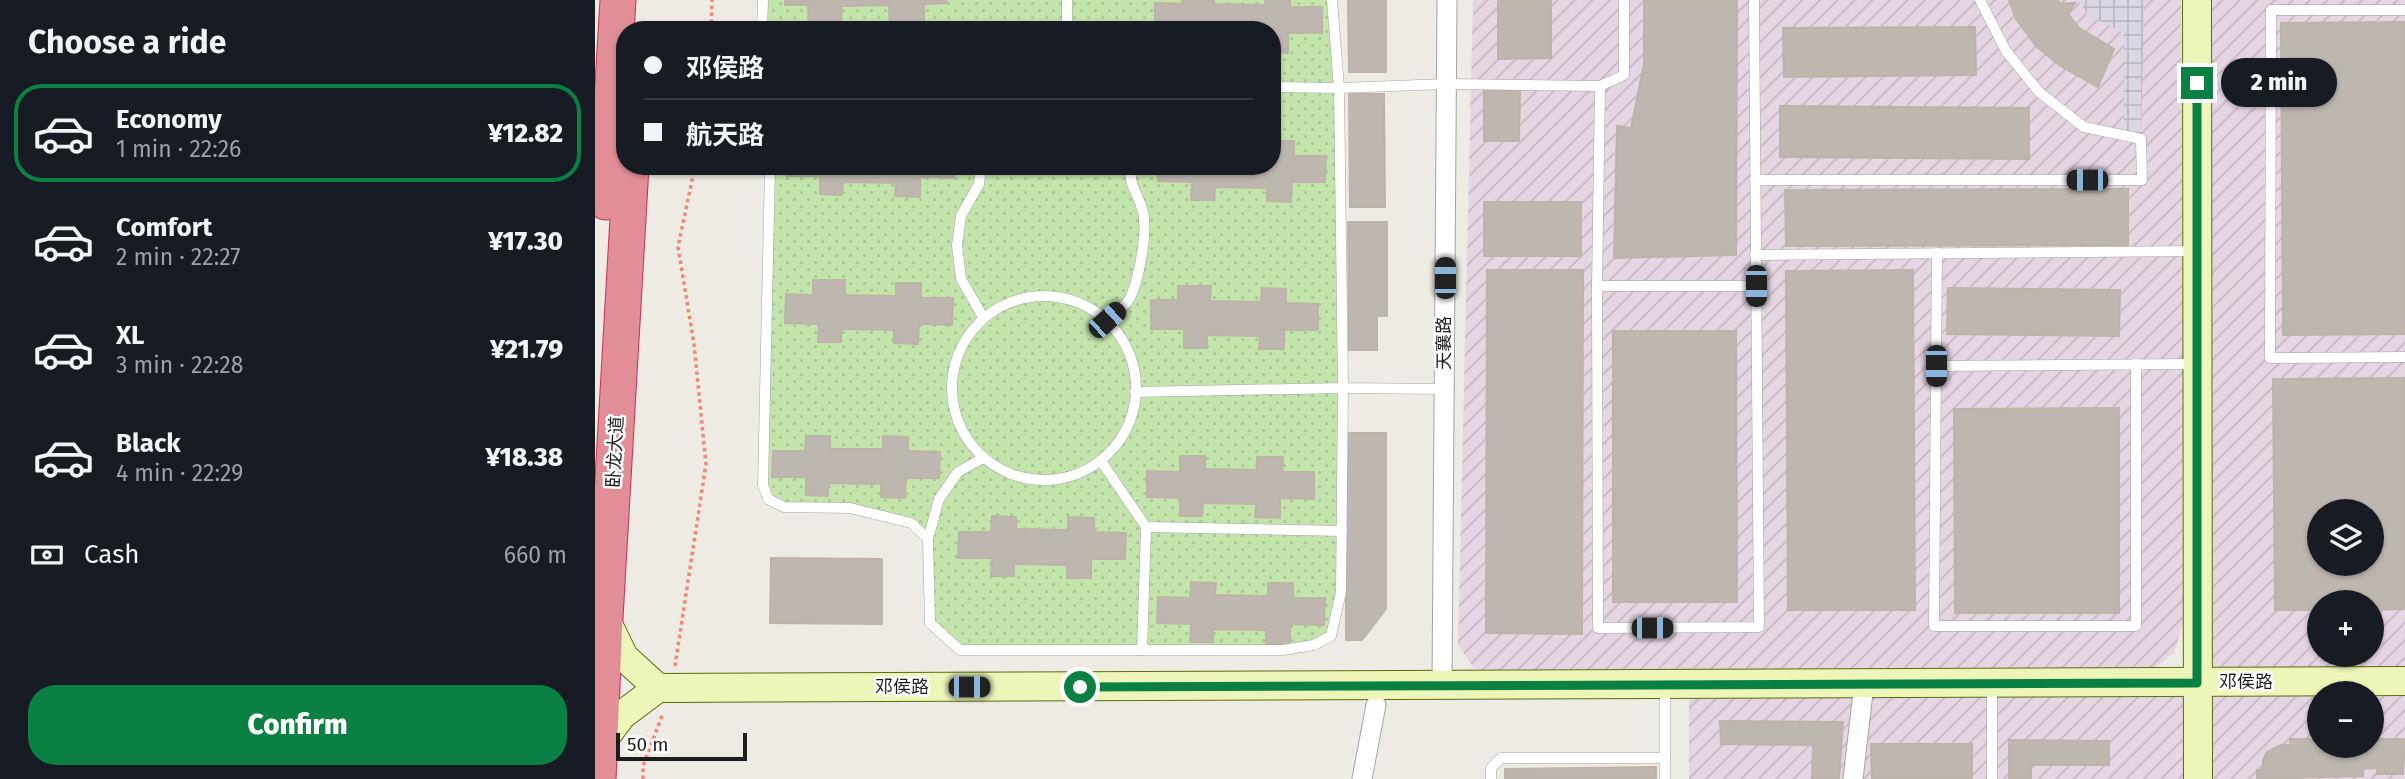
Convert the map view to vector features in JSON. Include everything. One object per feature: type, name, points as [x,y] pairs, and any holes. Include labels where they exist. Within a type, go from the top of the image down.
[{"type":"highway","points":[[617,21],[618,0]]},
{"type":"highway","points":[[638,21],[639,0]]},
{"type":"highway","points":[[595,398],[616,35]]},
{"type":"highway","name":"卧龙大道","points":[[599,779],[605,618],[630,175]]},
{"type":"street","name":"天襄路","points":[[1442,686],[1447,0]]},
{"type":"street","points":[[2197,0],[2198,779]]},
{"type":"street","points":[[600,744],[622,715],[665,688],[624,657],[605,618]]},
{"type":"street","name":"邓侯路","points":[[665,688],[2405,681]]},
{"type":"street","points":[[1853,779],[1864,684]]},
{"type":"street","points":[[1362,779],[1376,705]]},
{"type":"lane","points":[[762,21],[763,0]]},
{"type":"lane","points":[[1067,0],[1067,21]]},
{"type":"lane","points":[[983,458],[958,472],[939,499],[928,539],[930,623],[960,650],[1283,650],[1314,645],[1331,636],[1341,592],[1343,388],[1339,88],[1335,10],[1332,0]]},
{"type":"lane","points":[[1281,87],[1446,84],[1599,86],[1624,75],[1624,0]]},
{"type":"lane","points":[[1599,86],[1598,628],[1759,627],[1754,0]]},
{"type":"lane","points":[[1755,180],[2142,180],[2141,139],[2084,127],[2039,92],[2006,51],[1980,0]]},
{"type":"lane","points":[[2405,10],[2271,5],[2270,358],[2405,357]]},
{"type":"lane","points":[[770,175],[763,485],[768,499],[784,507],[850,508],[911,523],[928,539]]},
{"type":"lane","points":[[980,175],[979,184],[961,216],[957,245],[961,279],[983,317]]},
{"type":"lane","points":[[1107,320],[1129,299],[1143,240],[1143,213],[1130,183],[1130,175]]},
{"type":"lane","points":[[1755,255],[2197,251]]},
{"type":"lane","points":[[1937,253],[1934,626],[2136,626],[2136,364]]},
{"type":"lane","points":[[1597,286],[1756,286]]},
{"type":"lane","points":[[1032,296],[1059,297],[1084,305],[1107,320],[1126,345],[1136,376],[1135,407],[1123,437],[1101,461],[1073,475],[1041,480],[1010,474],[983,458],[963,433],[952,404],[952,372],[963,342],[983,317],[1006,303],[1032,296]]},
{"type":"lane","points":[[1936,366],[2197,364]]},
{"type":"lane","points":[[1135,391],[1444,389]]},
{"type":"lane","points":[[1101,461],[1146,527],[1142,650]]},
{"type":"lane","points":[[1146,527],[1342,531]]},
{"type":"lane","points":[[1992,684],[1992,779]]},
{"type":"lane","points":[[1665,685],[1665,779]]},
{"type":"lane","points":[[1491,779],[1491,768],[1501,758],[1665,758]]},
{"type":"path","points":[[711,21],[712,0]]},
{"type":"path","points":[[643,779],[643,766],[665,688],[706,464],[694,344],[678,247],[693,175]]},
{"type":"shaded area","points":[[1473,0],[2181,0],[2185,617],[2174,653],[2148,673],[1486,672],[1474,668],[1458,645]]},
{"type":"shaded area","points":[[2078,0],[2144,0],[2141,139],[2124,136],[2124,33],[2089,16]]},
{"type":"shaded area","points":[[2197,0],[2405,0],[2405,779],[1689,779],[1689,685],[2197,683]]},
{"type":"green space","points":[[763,0],[1332,0],[1335,10],[1341,592],[1331,636],[1314,645],[960,650],[930,623],[928,539],[911,523],[850,508],[784,507],[768,499],[770,175],[1281,175],[1281,21],[762,21]]},
{"type":"building","points":[[785,0],[946,0],[947,3],[924,4],[924,21],[890,21],[889,5],[841,6],[842,21],[809,21],[808,5],[785,5]]},
{"type":"building","points":[[1182,0],[1214,0],[1214,4],[1265,5],[1265,0],[1290,0],[1290,7],[1322,7],[1322,33],[1288,33],[1288,53],[1281,53],[1281,21],[1155,21],[1155,3],[1182,4]]},
{"type":"building","points":[[1348,0],[1386,0],[1386,72],[1349,72]]},
{"type":"building","points":[[1498,0],[1551,0],[1551,58],[1498,59]]},
{"type":"building","points":[[1644,0],[1737,0],[1736,255],[1614,258],[1617,126],[1631,128],[1644,64]]},
{"type":"building","points":[[2009,0],[2058,0],[2060,4],[2075,3],[2068,14],[2079,28],[2114,49],[2098,87],[2059,65],[2036,46],[2016,19]]},
{"type":"building","points":[[2405,22],[2405,334],[2283,335],[2281,23]]},
{"type":"building","points":[[1975,27],[1976,75],[1784,77],[1783,28]]},
{"type":"building","points":[[1484,90],[1520,90],[1519,141],[1484,141]]},
{"type":"building","points":[[1349,94],[1384,94],[1385,207],[1350,207]]},
{"type":"building","points":[[1780,106],[2029,108],[2029,159],[1780,157]]},
{"type":"building","points":[[1281,141],[1294,141],[1294,156],[1326,156],[1325,182],[1292,182],[1291,202],[1267,201],[1267,188],[1215,187],[1214,200],[1191,200],[1192,182],[1158,181],[1158,175],[1281,175]]},
{"type":"building","points":[[954,175],[954,178],[920,177],[920,197],[895,196],[896,183],[843,182],[842,195],[820,194],[820,176],[787,176]]},
{"type":"building","points":[[2128,189],[2128,245],[1786,246],[1785,190]]},
{"type":"building","points":[[1484,202],[1581,202],[1581,256],[1484,256]]},
{"type":"building","points":[[1348,222],[1387,222],[1387,316],[1377,316],[1377,350],[1349,350]]},
{"type":"building","points":[[1487,270],[1583,270],[1582,634],[1486,633]]},
{"type":"building","points":[[1913,270],[1915,610],[1788,610],[1786,271]]},
{"type":"building","points":[[813,280],[845,280],[845,295],[896,296],[896,283],[921,283],[921,298],[953,298],[952,325],[919,324],[918,344],[894,343],[894,330],[841,329],[841,342],[818,342],[819,324],[785,323],[786,294],[813,295]]},
{"type":"building","points":[[1178,286],[1211,286],[1210,301],[1261,302],[1262,288],[1286,289],[1286,303],[1318,304],[1318,330],[1284,330],[1284,349],[1259,349],[1260,336],[1207,335],[1207,348],[1184,348],[1184,329],[1151,329],[1151,300],[1178,300]]},
{"type":"building","points":[[1948,288],[2120,290],[2119,336],[1947,334]]},
{"type":"building","points":[[1613,331],[1736,331],[1737,602],[1613,602]]},
{"type":"building","points":[[2405,378],[2405,609],[2384,610],[2384,590],[2307,590],[2307,610],[2275,610],[2273,379]]},
{"type":"building","points":[[2119,408],[2119,613],[1955,613],[1954,409]]},
{"type":"building","points":[[1346,433],[1386,433],[1386,609],[1362,640],[1346,640]]},
{"type":"building","points":[[806,436],[830,436],[830,449],[883,449],[883,436],[908,437],[908,451],[940,452],[939,478],[906,478],[905,498],[881,497],[881,484],[828,483],[828,496],[806,495],[806,477],[772,477],[773,451],[805,451]]},
{"type":"building","points":[[1180,456],[1205,456],[1205,469],[1257,470],[1257,457],[1283,457],[1282,472],[1314,472],[1314,499],[1280,498],[1280,518],[1255,517],[1256,504],[1203,503],[1202,516],[1180,516],[1180,498],[1147,497],[1147,471],[1180,472]]},
{"type":"building","points":[[992,516],[1016,517],[1016,529],[1068,530],[1068,517],[1094,518],[1094,532],[1126,533],[1125,559],[1091,559],[1091,578],[1067,578],[1067,565],[1014,564],[1014,576],[991,576],[992,558],[958,558],[959,532],[991,532]]},
{"type":"building","points":[[771,558],[882,559],[882,624],[770,623]]},
{"type":"building","points":[[1191,582],[1216,583],[1215,595],[1268,596],[1268,583],[1293,583],[1293,598],[1325,598],[1324,625],[1290,624],[1290,644],[1266,644],[1266,630],[1213,629],[1213,642],[1190,642],[1191,624],[1157,623],[1158,597],[1190,598]]},
{"type":"building","points":[[1720,721],[1843,722],[1839,779],[1812,779],[1813,745],[1721,744]]},
{"type":"building","points":[[2290,739],[2307,739],[2307,758],[2384,758],[2384,739],[2405,739],[2403,774],[2377,774],[2377,768],[2363,769],[2363,776],[2257,779],[2257,770],[2263,769],[2267,752],[2281,745],[2290,745]]},
{"type":"building","points":[[2009,740],[2109,741],[2109,765],[2031,765],[2031,779],[2009,779]]},
{"type":"building","points":[[1871,744],[1972,744],[1972,779],[1872,779]]},
{"type":"building","points":[[1656,767],[1656,779],[1505,779],[1505,769]]},
{"type":"route","points":[[1080,687],[2197,683],[2197,83]]}]
